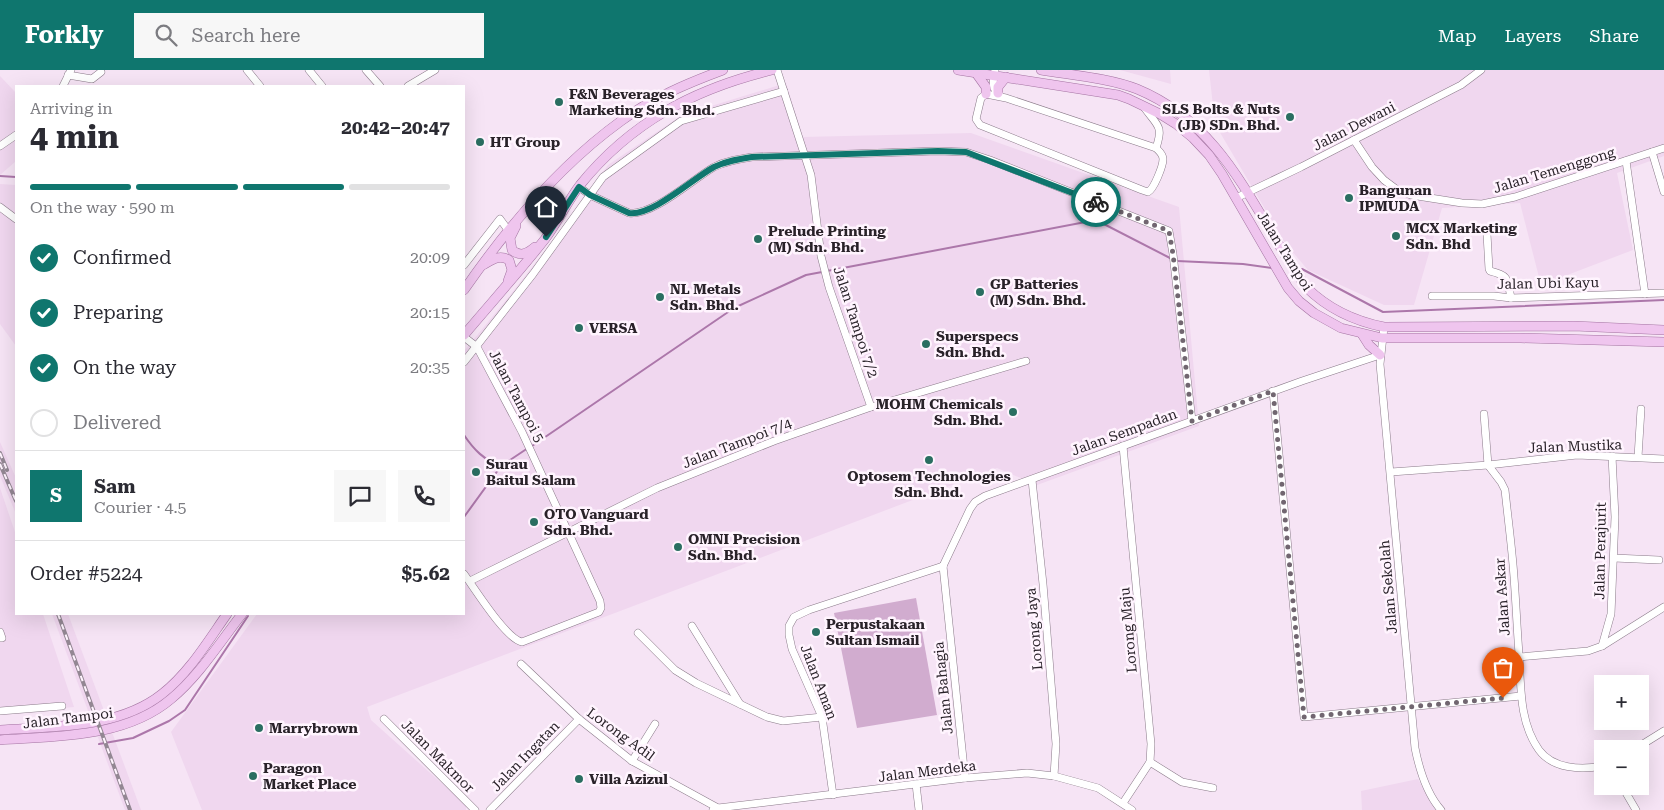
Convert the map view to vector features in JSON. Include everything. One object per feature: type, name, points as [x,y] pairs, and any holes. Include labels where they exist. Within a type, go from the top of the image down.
[{"type":"main road","points":[[465,289],[508,230],[590,145],[622,120],[685,84],[723,70]]},
{"type":"main road","points":[[465,335],[546,237],[579,187],[605,157],[630,135],[651,120],[691,97],[735,80],[772,70]]},
{"type":"main road","name":"Jalan Tampoi","points":[[958,70],[976,73],[995,73],[1006,77],[1118,96],[1142,105],[1176,124],[1209,155],[1222,174],[1288,288],[1306,307],[1341,328],[1382,338],[1521,338],[1664,342]]},
{"type":"main road","name":"Jalan Tampoi","points":[[1041,70],[1120,84],[1137,89],[1182,114],[1200,129],[1231,167],[1306,287],[1319,300],[1336,311],[1361,321],[1384,327],[1574,326],[1664,330]]},
{"type":"main road","points":[[976,73],[986,87],[986,94]]},
{"type":"main road","points":[[1002,95],[998,87],[1006,77]]},
{"type":"main road","points":[[522,214],[510,238],[512,250],[519,254],[529,252],[546,237]]},
{"type":"main road","points":[[479,268],[497,257],[509,260],[512,270],[505,287]]},
{"type":"main road","points":[[1362,334],[1369,346],[1380,355]]},
{"type":"main road","name":"Jalan Tampoi","points":[[0,730],[88,723],[118,716],[150,703],[163,694],[179,677],[204,647],[226,615]]},
{"type":"main road","name":"Jalan Tampoi","points":[[0,740],[89,732],[122,725],[142,718],[173,697],[200,669],[241,615]]},
{"type":"street","points":[[248,70],[259,85]]},
{"type":"street","points":[[309,70],[321,85]]},
{"type":"street","points":[[366,70],[379,85]]},
{"type":"street","name":"Jalan Tampoi 7/2","points":[[777,70],[811,176],[821,256],[829,287],[871,407]]},
{"type":"street","name":"Jalan Dewani","points":[[1236,198],[1302,167],[1461,85],[1481,70]]},
{"type":"street","points":[[409,85],[430,71]]},
{"type":"street","points":[[63,85],[69,73],[92,79],[101,72]]},
{"type":"street","points":[[995,73],[993,87],[1002,95]]},
{"type":"street","points":[[465,361],[515,298],[603,177],[681,121],[784,91]]},
{"type":"street","points":[[986,94],[1002,95],[1156,148],[1162,154],[1163,160],[1153,188],[1148,192],[980,125],[976,119],[981,98],[986,94]]},
{"type":"street","points":[[1142,105],[1160,129],[1161,135],[1156,148]]},
{"type":"street","points":[[0,146],[15,135]]},
{"type":"street","name":"Jalan Temenggong","points":[[1354,140],[1372,168],[1396,189],[1411,194],[1462,203],[1482,204],[1506,200],[1664,148]]},
{"type":"street","points":[[579,187],[590,195],[635,214],[649,210],[714,167],[732,160],[752,157],[805,155],[938,151],[966,152],[1169,231],[1192,421]]},
{"type":"street","points":[[1652,152],[1664,192]]},
{"type":"street","points":[[1626,161],[1645,294]]},
{"type":"street","points":[[0,207],[15,218]]},
{"type":"street","points":[[465,264],[500,219],[508,230]]},
{"type":"street","points":[[1487,234],[1489,269],[1505,277],[1511,298]]},
{"type":"street","points":[[465,251],[470,257]]},
{"type":"street","points":[[505,287],[515,298]]},
{"type":"street","name":"Jalan Ubi Kayu","points":[[1432,296],[1494,296],[1511,298],[1664,293]]},
{"type":"street","points":[[1380,355],[1384,327]]},
{"type":"street","name":"Jalan Tampoi 5","points":[[465,337],[477,347],[536,460],[602,608],[599,612],[522,642],[516,641],[510,636],[470,582]]},
{"type":"street","name":"Jalan Sempadan","points":[[943,566],[970,509],[975,502],[985,496],[1273,391],[1380,355]]},
{"type":"street","name":"Jalan Sekolah","points":[[1380,355],[1415,748],[1419,764],[1441,810]]},
{"type":"street","name":"Jalan Tampoi 7/4","points":[[470,582],[632,500],[774,441],[871,407],[1026,361]]},
{"type":"street","points":[[1273,391],[1304,717],[1521,696]]},
{"type":"street","points":[[1638,457],[1641,409]]},
{"type":"street","points":[[1391,472],[1488,465],[1484,414]]},
{"type":"street","name":"Lorong Maju","points":[[1123,446],[1151,744],[1150,762]]},
{"type":"street","name":"Jalan Mustika","points":[[1488,465],[1560,457],[1612,456],[1664,459]]},
{"type":"street","name":"Jalan Perajurit","points":[[1602,646],[1611,614],[1614,558],[1612,456]]},
{"type":"street","name":"Jalan Askar","points":[[1488,465],[1505,490],[1514,574],[1521,696],[1524,716],[1540,751],[1548,758],[1563,766],[1581,768],[1594,767]]},
{"type":"street","name":"Lorong Jaya","points":[[1032,480],[1043,584],[1056,744],[1054,776]]},
{"type":"street","points":[[1614,558],[1659,560]]},
{"type":"street","name":"Jalan Aman","points":[[834,794],[822,718],[792,649],[788,635],[789,626],[794,617],[809,610],[943,566]]},
{"type":"street","name":"Jalan Bahagia","points":[[943,566],[965,778]]},
{"type":"street","points":[[465,575],[470,582]]},
{"type":"street","points":[[1519,657],[1588,651],[1602,646],[1664,607]]},
{"type":"street","points":[[692,626],[740,704]]},
{"type":"street","points":[[638,633],[675,670],[767,717],[783,721],[822,718]]},
{"type":"street","name":"Lorong Adil","points":[[521,664],[579,719],[632,761],[716,809]]},
{"type":"street","points":[[0,711],[62,706]]},
{"type":"street","name":"Jalan Makmor","points":[[384,719],[476,810]]},
{"type":"street","name":"Jalan Ingatan","points":[[490,810],[579,719]]},
{"type":"street","points":[[632,761],[655,724]]},
{"type":"street","points":[[1649,740],[1664,731]]},
{"type":"street","points":[[1123,803],[1150,762],[1182,782],[1213,788]]},
{"type":"street","name":"Jalan Merdeka","points":[[716,809],[965,778],[1027,773],[1054,776],[1098,788],[1132,810]]},
{"type":"street","points":[[916,784],[919,810]]},
{"type":"street","points":[[1627,795],[1636,810]]},
{"type":"shaded area","points":[[1120,70],[1170,70],[1171,84]]},
{"type":"shaded area","points":[[1209,70],[1664,70],[1664,156],[1617,173],[1633,250],[1541,285],[1520,203],[1442,208],[1414,305],[1384,305],[1308,270],[1285,243],[1215,124]]},
{"type":"shaded area","points":[[0,76],[15,92],[15,162],[0,175]]},
{"type":"shaded area","points":[[786,83],[803,137],[971,133],[1179,207],[1199,426],[1037,485],[997,468],[367,707],[371,720],[466,805],[466,810],[202,810],[171,732],[256,615],[465,615],[465,350],[555,238],[608,165],[682,115]]},
{"type":"shaded area","points":[[0,184],[15,185],[15,345],[0,324]]},
{"type":"shaded area","points":[[0,442],[15,476],[15,512],[0,476]]},
{"type":"shaded area","points":[[0,488],[15,532],[15,615],[43,615],[74,707],[0,714]]},
{"type":"shaded area","points":[[916,598],[937,715],[857,728],[834,613]]},
{"type":"shaded area","points":[[52,615],[68,615],[141,810],[125,810]]},
{"type":"shaded area","points":[[1418,779],[1433,806],[1438,810],[1362,810],[1361,791]]},
{"type":"waterway","points":[[0,176],[15,177]]},
{"type":"waterway","points":[[827,271],[1096,220],[1170,258]]},
{"type":"waterway","points":[[1177,261],[1243,264],[1272,268]]},
{"type":"waterway","points":[[1299,269],[1383,312],[1664,300]]},
{"type":"waterway","points":[[532,446],[734,308],[806,275],[822,272]]},
{"type":"waterway","points":[[465,436],[480,454],[489,461],[501,466]]},
{"type":"waterway","points":[[465,516],[501,466],[528,448]]},
{"type":"waterway","points":[[99,744],[133,738],[169,721],[185,710],[248,616]]},
{"type":"railway","points":[[0,453],[7,470]]},
{"type":"railway","points":[[0,464],[15,499]]},
{"type":"railway","points":[[58,615],[130,810]]},
{"type":"way so far","points":[[1096,202],[1169,231],[1192,421],[1273,391],[1304,717],[1503,698]]},
{"type":"place","name":"F&N Beverages Marketing Sdn. Bhd.","points":[[559,102]]},
{"type":"place","name":"SLS Bolts & Nuts (JB) SDn. Bhd.","points":[[1290,117]]},
{"type":"place","name":"HT Group","points":[[480,142]]},
{"type":"place","name":"Bangunan IPMUDA","points":[[1349,198]]},
{"type":"place","name":"MCX Marketing Sdn. Bhd","points":[[1396,236]]},
{"type":"place","name":"Prelude Printing (M) Sdn. Bhd.","points":[[758,239]]},
{"type":"place","name":"GP Batteries (M) Sdn. Bhd.","points":[[980,292]]},
{"type":"place","name":"NL Metals Sdn. Bhd.","points":[[660,297]]},
{"type":"place","name":"VERSA","points":[[579,328]]},
{"type":"place","name":"Superspecs Sdn. Bhd.","points":[[926,344]]},
{"type":"place","name":"MOHM Chemicals Sdn. Bhd.","points":[[1013,412]]},
{"type":"place","name":"Optosem Technologies Sdn. Bhd.","points":[[929,460]]},
{"type":"place","name":"Surau Baitul Salam","points":[[476,472]]},
{"type":"place","name":"OTO Vanguard Sdn. Bhd.","points":[[534,522]]},
{"type":"place","name":"OMNI Precision Sdn. Bhd.","points":[[678,547]]},
{"type":"place","name":"Perpustakaan Sultan Ismail","points":[[816,632]]},
{"type":"place","name":"Marrybrown","points":[[259,728]]},
{"type":"place","name":"Paragon Market Place","points":[[253,776]]},
{"type":"place","name":"Villa Azizul","points":[[579,779]]},
{"type":"route","points":[[546,237],[579,187],[590,195],[635,214],[649,210],[714,167],[732,160],[752,157],[938,151],[966,152],[1096,202]]}]
